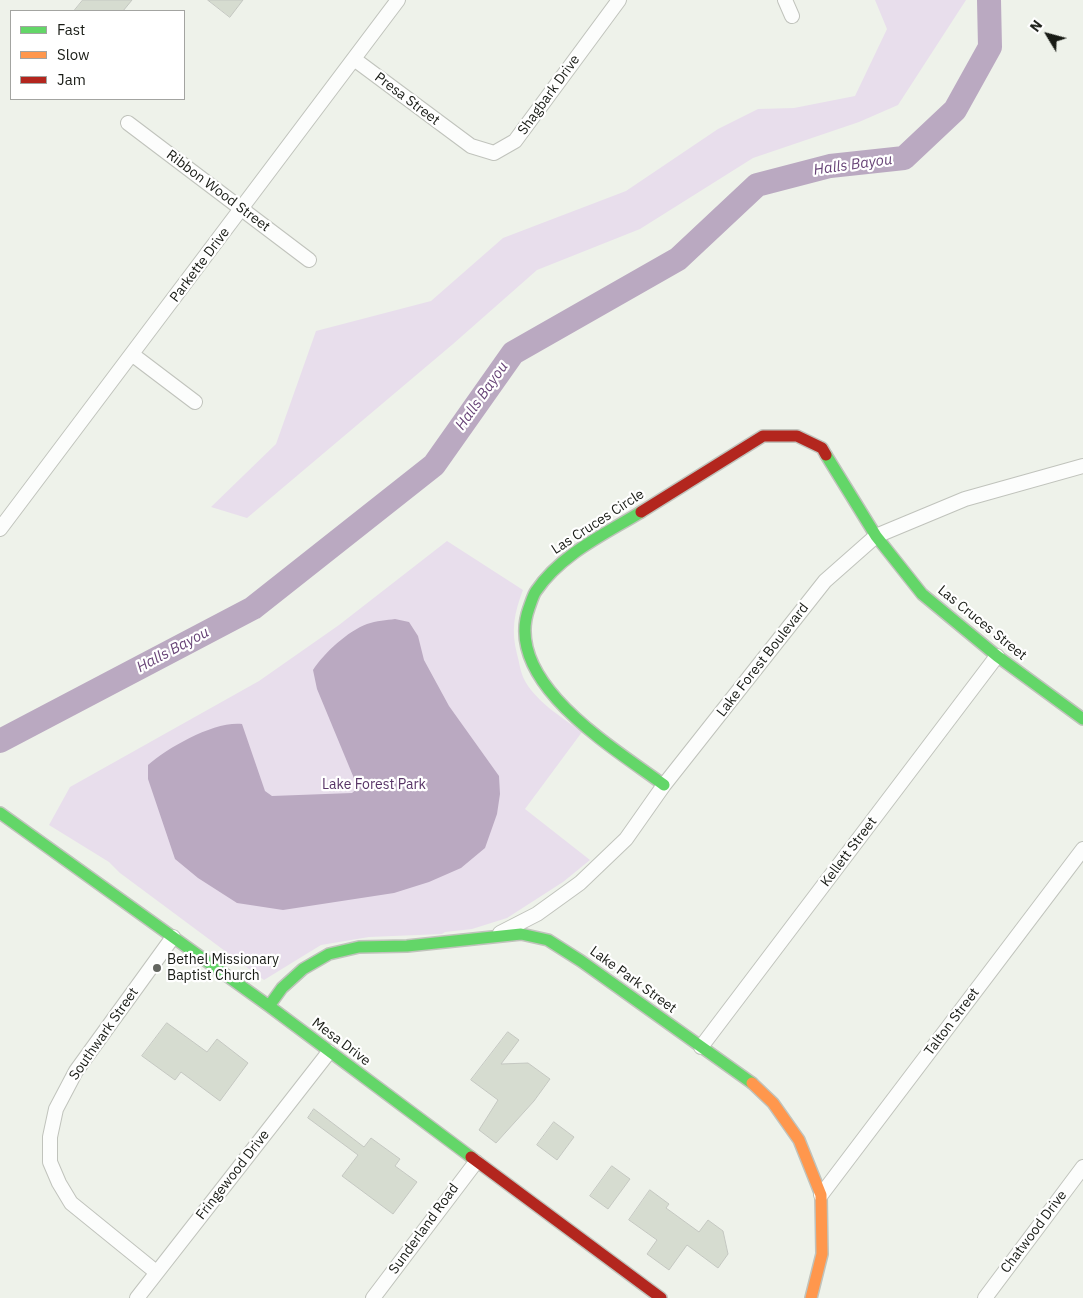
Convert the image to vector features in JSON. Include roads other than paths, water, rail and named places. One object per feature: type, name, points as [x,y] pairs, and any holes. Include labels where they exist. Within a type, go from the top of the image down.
[{"type":"street","name":"Parkette Drive","points":[[0,529],[398,0]]},
{"type":"street","name":"Shagbark Drive","points":[[461,139],[470,146],[494,153],[515,142],[619,0]]},
{"type":"street","points":[[785,0],[792,16]]},
{"type":"street","name":"Presa Street","points":[[354,60],[461,139]]},
{"type":"street","name":"Ribbon Wood Street","points":[[128,123],[309,260]]},
{"type":"street","points":[[132,355],[194,402]]},
{"type":"street","name":"Las Cruces Circle","points":[[664,785],[565,709],[538,678],[523,636],[528,602],[549,572],[568,557],[763,436],[797,436],[822,448],[876,536]]},
{"type":"street","name":"Lake Forest Boulevard","points":[[497,935],[537,914],[580,883],[626,839],[664,785],[825,581],[876,536],[965,500],[1083,466]]},
{"type":"street","name":"Las Cruces Street","points":[[876,536],[922,594],[997,656],[1083,718]]},
{"type":"street","name":"Kellett Street","points":[[701,1047],[997,656]]},
{"type":"street","name":"Mesa Drive","points":[[4,816],[269,1006],[661,1298]]},
{"type":"street","name":"Talton Street","points":[[821,1195],[1083,849]]},
{"type":"street","name":"Lake Park Street","points":[[269,1006],[282,988],[303,969],[329,954],[359,947],[407,946],[482,939],[497,935],[521,934],[548,940],[581,961],[747,1079],[773,1103],[799,1140],[821,1195],[822,1254],[811,1298]]},
{"type":"street","name":"Southwark Street","points":[[156,1272],[71,1203],[59,1183],[50,1162],[50,1137],[56,1109],[76,1071],[173,937]]},
{"type":"street","name":"Fringewood Drive","points":[[137,1298],[329,1052]]},
{"type":"street","name":"Sunderland Road","points":[[373,1298],[476,1162]]},
{"type":"street","name":"Chatwood Drive","points":[[985,1298],[1083,1167]]},
{"type":"waterway","name":"Halls Bayou","points":[[0,741],[253,608],[434,465],[513,353],[678,259],[757,185],[830,166],[904,158],[955,110],[990,47],[989,0]]},
{"type":"place","name":"Bethel Missionary Baptist Church","points":[[157,968]]},
{"type":"park label","name":"Lake Forest Park","points":[[374,785]]}]
